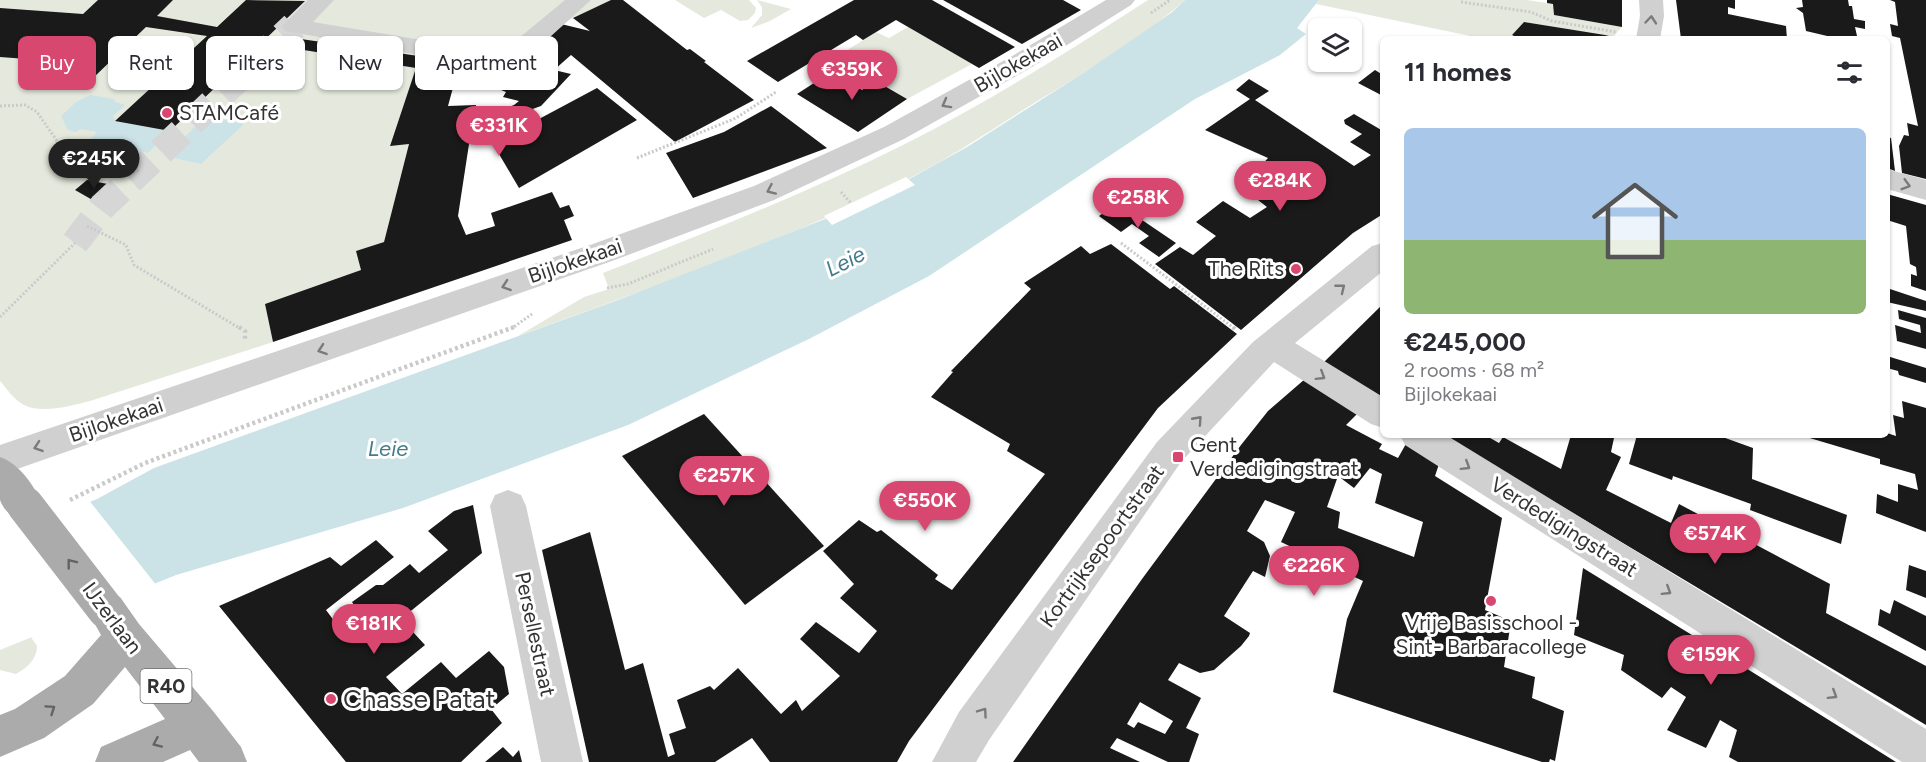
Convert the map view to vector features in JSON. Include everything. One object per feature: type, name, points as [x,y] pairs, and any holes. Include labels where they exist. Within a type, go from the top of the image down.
[{"type":"main road","name":"IJzerlaan","points":[[0,472],[116,624],[226,762]]},
{"type":"main road","points":[[0,736],[29,724],[79,690],[116,624]]},
{"type":"main road","points":[[116,762],[198,725]]},
{"type":"street","points":[[322,0],[294,26],[476,57],[521,50],[579,0]]},
{"type":"street","name":"Bijlokekaai","points":[[0,460],[601,253],[764,193],[894,133],[1023,61],[1123,0]]},
{"type":"street","points":[[1649,36],[1652,16],[1651,0]]},
{"type":"street","points":[[1890,180],[1926,190]]},
{"type":"street","name":"Kortrijksepoortstraat","points":[[953,762],[974,726],[1169,452],[1268,348],[1380,256]]},
{"type":"street","points":[[1268,348],[1380,412]]},
{"type":"street","name":"Verdedigingstraat","points":[[1422,438],[1926,753]]},
{"type":"street","name":"Persellestraat","points":[[508,506],[562,762]]},
{"type":"path","points":[[1461,2],[1531,12],[1552,21],[1591,28]]},
{"type":"path","points":[[637,158],[736,118],[776,92]]},
{"type":"path","points":[[0,106],[25,105],[37,112],[57,141],[86,158],[139,171]]},
{"type":"path","points":[[87,226],[126,245],[134,265],[244,331],[248,375]]},
{"type":"path","points":[[0,317],[75,243]]},
{"type":"path","points":[[1121,243],[1268,348]]},
{"type":"path","points":[[65,502],[87,494],[145,463],[513,328],[539,309]]},
{"type":"shaded area","points":[[0,0],[611,0],[561,24],[549,36],[415,36],[415,72],[390,145],[409,144],[384,242],[357,251],[361,270],[265,304],[273,342],[65,407],[31,408],[20,403],[0,381]]},
{"type":"shaded area","points":[[675,0],[749,0],[756,8],[755,13],[748,20],[740,21],[721,10],[704,18]]},
{"type":"shaded area","points":[[757,0],[791,9],[770,21],[751,28],[762,15],[762,7]]},
{"type":"shaded area","points":[[1148,0],[1185,0],[1151,28],[1114,53],[927,169],[815,223],[667,282],[518,336],[584,297],[609,289],[603,273],[793,196],[905,144],[1059,57]]},
{"type":"shaded area","points":[[1319,0],[1527,0],[1553,4],[1554,15],[1622,27],[1614,36],[1607,36],[1524,22],[1512,35],[1514,36],[1471,36],[1316,4]]},
{"type":"shaded area","points":[[908,27],[972,64],[907,99],[838,56],[876,32],[889,38]]},
{"type":"shaded area","points":[[0,592],[37,646],[31,663],[16,674],[0,670]]},
{"type":"water","name":"Leie","points":[[1185,0],[1319,0],[1297,28],[1306,34],[1280,55],[1195,99],[929,276],[809,339],[628,425],[403,508],[176,575],[0,647],[0,538],[97,499],[154,468],[618,300],[825,219],[911,178],[967,147],[1088,70],[1171,13]]},
{"type":"water","points":[[90,95],[114,99],[125,105],[113,116],[115,121],[170,131],[148,153],[91,139],[97,132],[81,129],[76,132],[68,130],[61,116],[76,102]]},
{"type":"water","points":[[206,116],[244,124],[201,164],[165,156]]},
{"type":"pier","points":[[906,177],[915,185],[832,225],[824,216]]},
{"type":"pier","points":[[88,499],[157,586],[0,650],[0,535]]},
{"type":"building","points":[[98,0],[173,0],[157,16],[217,27],[246,0],[305,1],[269,36],[207,36],[146,27],[137,36],[108,36],[108,64],[96,75],[96,36],[18,36],[18,58],[0,57],[0,8],[83,14]]},
{"type":"building","points":[[611,0],[623,0],[687,50],[690,49],[706,61],[704,62],[754,100],[675,142],[571,55],[558,66],[558,36],[549,36],[561,24],[590,31],[573,18]]},
{"type":"building","points":[[854,0],[932,0],[1015,47],[979,68],[896,20],[863,40],[856,35],[778,82],[747,61]]},
{"type":"building","points":[[943,0],[1063,0],[1081,10],[1022,44]]},
{"type":"building","points":[[1547,0],[1622,0],[1622,27],[1554,15],[1553,4],[1547,3]]},
{"type":"building","points":[[1676,0],[1735,0],[1735,9],[1728,7],[1728,14],[1786,26],[1787,36],[1681,36]]},
{"type":"building","points":[[1802,0],[1848,0],[1849,6],[1852,6],[1854,19],[1865,21],[1865,29],[1855,27],[1857,36],[1827,36],[1806,31],[1803,13],[1796,8],[1803,7]]},
{"type":"building","points":[[1890,0],[1926,0],[1926,179],[1902,173],[1899,146],[1904,135],[1909,136],[1907,123],[1918,126],[1900,38],[1892,36],[1890,24],[1898,26],[1895,2]]},
{"type":"building","points":[[1524,22],[1609,36],[1514,36],[1512,35]]},
{"type":"building","points":[[206,37],[206,90],[213,90],[170,131],[115,121],[149,90],[194,90],[194,48]]},
{"type":"building","points":[[305,40],[317,41],[317,52],[305,50]]},
{"type":"building","points":[[403,54],[415,55],[415,68],[403,66]]},
{"type":"building","points":[[1375,70],[1380,73],[1380,94],[1358,83]]},
{"type":"building","points":[[415,71],[415,90],[452,90],[448,106],[476,105],[473,120],[519,101],[503,97],[506,92],[501,90],[556,90],[541,106],[471,131],[458,216],[466,235],[495,226],[491,213],[552,192],[560,208],[569,205],[574,216],[564,220],[572,240],[273,342],[265,304],[361,270],[356,251],[384,242],[409,144],[390,146]]},
{"type":"building","points":[[558,71],[571,74],[558,88]]},
{"type":"building","points":[[831,72],[862,90],[876,81],[907,99],[858,132],[797,94]]},
{"type":"building","points":[[1249,79],[1269,91],[1255,100],[1354,166],[1371,155],[1350,142],[1362,134],[1345,124],[1344,120],[1354,114],[1380,129],[1380,216],[1353,233],[1241,330],[1155,264],[1180,247],[1193,255],[1216,236],[1196,222],[1223,201],[1250,218],[1267,207],[1249,193],[1261,185],[1250,178],[1268,158],[1205,130],[1250,99],[1236,90]]},
{"type":"building","points":[[597,88],[637,120],[519,188],[489,137],[539,119]]},
{"type":"building","points":[[771,106],[827,148],[693,198],[666,153],[724,132]]},
{"type":"building","points":[[1890,138],[1891,138],[1895,171],[1890,169]]},
{"type":"building","points":[[87,180],[113,185],[96,202],[75,190]]},
{"type":"building","points":[[1890,195],[1926,205],[1926,291],[1911,286],[1911,274],[1917,276],[1916,267],[1910,264],[1906,226],[1890,221]]},
{"type":"building","points":[[1117,203],[1176,243],[1159,257],[1139,243],[1149,236],[1132,224],[1121,232],[1099,216]]},
{"type":"building","points":[[1111,244],[1170,289],[1174,286],[1237,334],[1158,408],[909,741],[897,762],[770,762],[752,738],[715,762],[589,762],[542,550],[590,532],[625,670],[643,663],[668,757],[675,754],[669,734],[686,728],[677,700],[710,686],[714,690],[738,668],[781,714],[796,700],[802,711],[840,676],[800,639],[816,622],[859,653],[877,631],[840,598],[854,584],[823,551],[859,520],[877,532],[881,530],[938,575],[935,579],[952,590],[1045,474],[1007,451],[1010,444],[931,397],[953,372],[951,371],[1031,289],[1024,283],[1081,246],[1090,254]]},
{"type":"building","points":[[1890,289],[1926,301],[1926,311],[1890,303]]},
{"type":"building","points":[[1380,307],[1380,397],[1323,363]]},
{"type":"building","points":[[1898,310],[1926,318],[1926,349],[1897,341],[1895,325],[1921,333],[1920,325],[1899,319]]},
{"type":"building","points":[[1890,357],[1926,368],[1926,383],[1899,375],[1898,371],[1890,369]]},
{"type":"building","points":[[1305,379],[1359,412],[1346,425],[1382,444],[1379,449],[1398,458],[1407,442],[1440,461],[1435,476],[1502,518],[1485,610],[1511,621],[1504,667],[1535,677],[1532,698],[1564,711],[1555,761],[1550,759],[1549,762],[1542,762],[1333,692],[1347,619],[1363,581],[1281,542],[1295,512],[1265,500],[1247,531],[1264,542],[1270,556],[1265,577],[1253,571],[1224,616],[1250,633],[1249,636],[1214,670],[1200,673],[1179,663],[1168,680],[1201,698],[1186,728],[1199,734],[1189,762],[1168,762],[1117,738],[1110,748],[1140,762],[1013,762],[1142,579],[1268,411]],"holes":[[[1370,468],[1382,474],[1375,503],[1423,522],[1414,557],[1338,528],[1340,512],[1327,507],[1338,476],[1354,488]],[[1140,702],[1173,721],[1165,734],[1138,722],[1134,728],[1127,724]]]},
{"type":"building","points":[[1902,401],[1926,408],[1926,532],[1876,513],[1877,494],[1898,502],[1898,484],[1918,490],[1915,474],[1880,464],[1880,459],[1810,438],[1890,438],[1890,434],[1896,436],[1893,415],[1904,418]]},
{"type":"building","points":[[704,414],[824,546],[745,605],[622,456]]},
{"type":"building","points":[[1448,438],[1490,438],[1499,443],[1505,438],[1561,469],[1570,438],[1614,438],[1611,452],[1621,457],[1606,490],[1671,523],[1679,504],[1830,584],[1826,613],[1926,666],[1926,725]]},
{"type":"building","points":[[1636,438],[1725,438],[1753,448],[1752,479],[1847,515],[1841,544],[1750,510],[1751,504],[1673,476],[1672,480],[1629,464]]},
{"type":"building","points":[[473,505],[482,553],[401,619],[425,645],[386,677],[402,694],[441,662],[456,678],[489,651],[504,667],[509,694],[491,709],[502,723],[461,762],[346,762],[219,606],[330,557],[341,566],[376,540],[394,557],[326,610],[335,622],[354,605],[352,602],[376,585],[383,585],[410,564],[419,573],[448,550],[428,531],[454,511]]},
{"type":"building","points":[[1909,565],[1926,571],[1926,598],[1906,590]]},
{"type":"building","points":[[1583,568],[1896,762],[1738,762],[1729,757],[1737,730],[1720,720],[1706,748],[1667,730],[1686,697],[1671,687],[1662,698],[1621,670],[1624,655],[1574,635]]},
{"type":"building","points":[[1894,600],[1926,616],[1926,651],[1878,625],[1880,609],[1890,614]]},
{"type":"building","points":[[503,747],[513,757],[519,750],[522,762],[485,762]]},
{"type":"tunnel","points":[[75,243],[103,206],[294,26]]},
{"type":"place","name":"STAMCafé","points":[[167,113]]},
{"type":"place","name":"The Rits","points":[[1296,269]]},
{"type":"place","name":"Gent Verdedigingstraat","points":[[1178,457]]},
{"type":"place","name":"Vrije Basisschool - Sint- Barbaracollege","points":[[1491,601]]},
{"type":"place","name":"Chasse Patat","points":[[331,699]]}]
